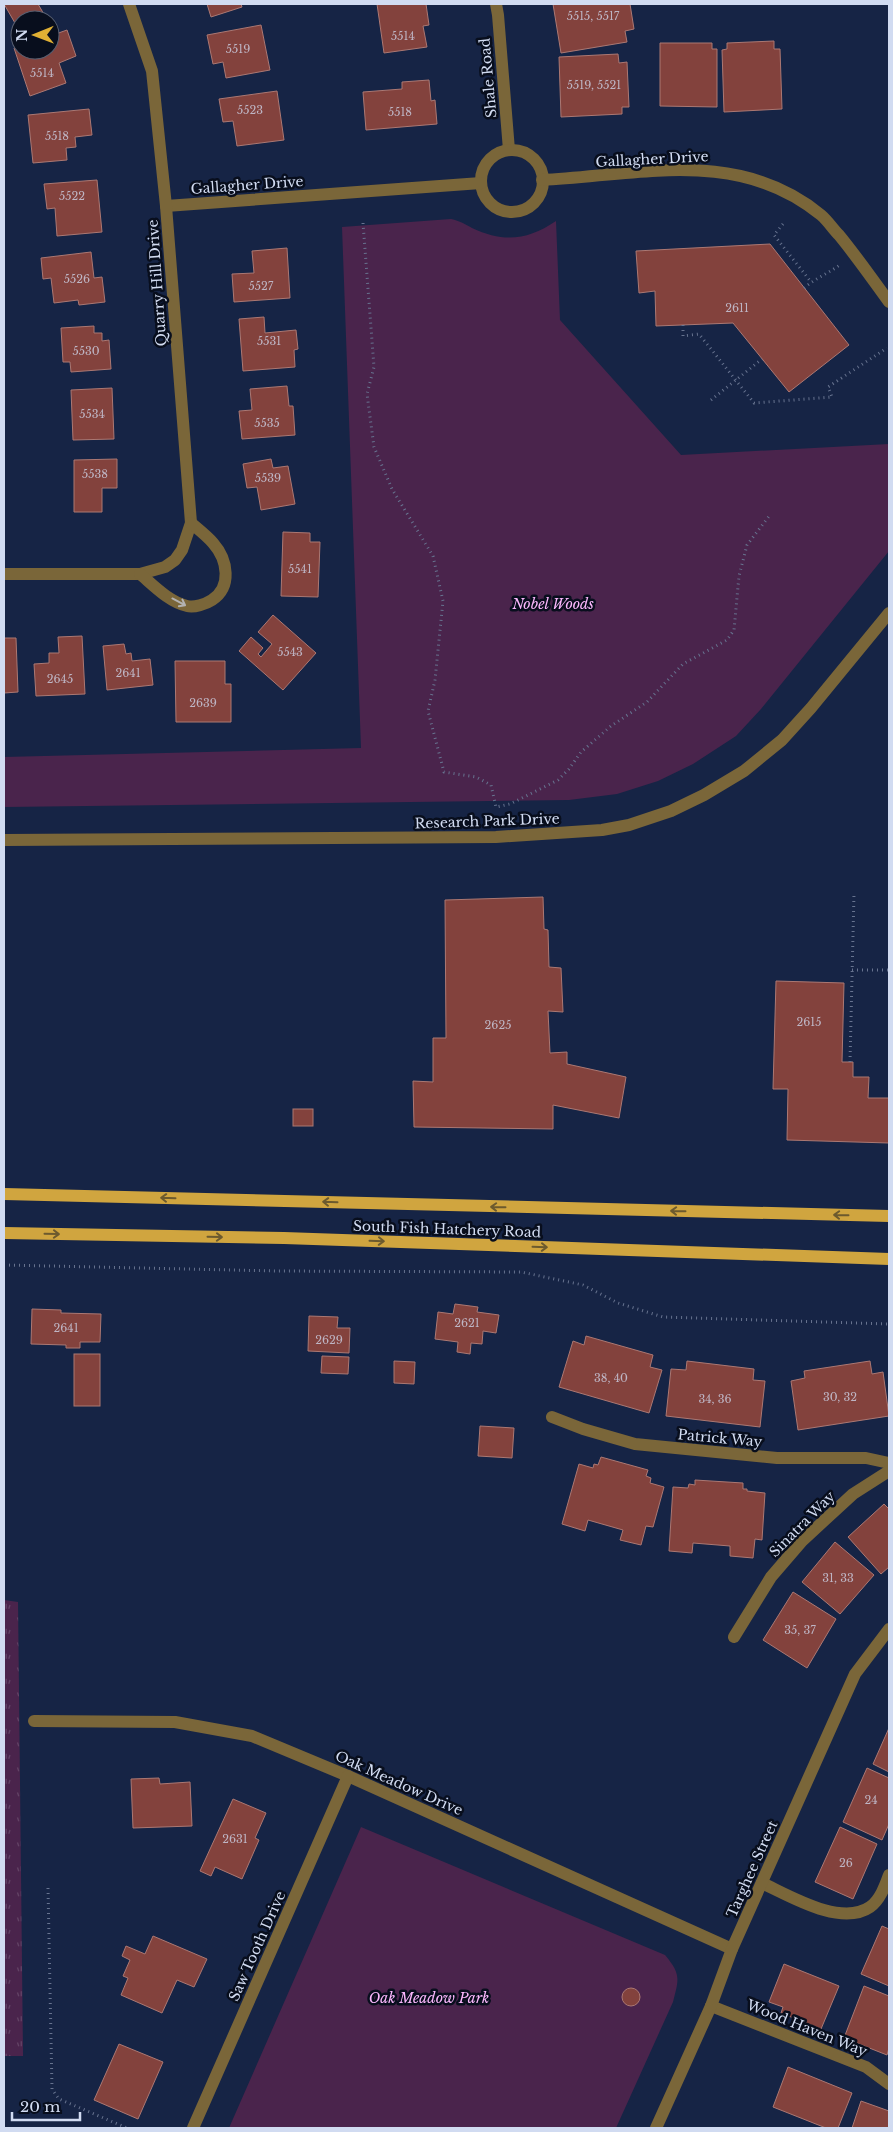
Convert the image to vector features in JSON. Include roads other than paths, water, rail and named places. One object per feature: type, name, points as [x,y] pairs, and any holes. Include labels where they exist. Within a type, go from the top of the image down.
[{"type":"main road","name":"South Fish Hatchery Road","points":[[4,1194],[889,1216]]},
{"type":"main road","name":"South Fish Hatchery Road","points":[[4,1234],[284,1238],[889,1259]]},
{"type":"street","name":"Quarry Hill Drive","points":[[130,4],[152,71],[166,206],[191,523],[182,550],[175,560],[165,567],[140,574]]},
{"type":"street","name":"Shale Road","points":[[496,4],[509,150]]},
{"type":"street","points":[[509,150],[523,152],[530,156],[536,162],[542,180],[541,190],[536,200],[528,207],[519,211],[508,212],[489,202],[483,194],[480,183],[486,163],[493,156],[509,150]]},
{"type":"street","name":"Gallagher Drive","points":[[542,180],[681,169],[719,170],[759,180],[794,195],[823,216],[853,252],[889,302]]},
{"type":"street","name":"Gallagher Drive","points":[[166,206],[480,183]]},
{"type":"street","points":[[4,574],[140,574],[167,596],[188,607],[206,604],[219,595],[226,579],[224,560],[214,544],[191,523]]},
{"type":"street","name":"Research Park Drive","points":[[4,840],[496,838],[602,830],[629,825],[671,811],[704,795],[744,771],[774,746],[811,708],[889,613]]},
{"type":"street","name":"Patrick Way","points":[[552,1416],[584,1429],[635,1444],[777,1458],[866,1458],[889,1463]]},
{"type":"street","name":"Sinatra Way","points":[[734,1637],[771,1577],[802,1541],[853,1494],[889,1472]]},
{"type":"street","name":"Targhee Street","points":[[656,2128],[711,2006],[732,1949],[855,1674],[889,1629]]},
{"type":"street","name":"Oak Meadow Drive","points":[[34,1721],[175,1722],[252,1736],[348,1776],[732,1949]]},
{"type":"street","name":"Saw Tooth Drive","points":[[193,2128],[348,1776]]},
{"type":"street","points":[[762,1883],[833,1913],[855,1914],[871,1906],[883,1891],[889,1874]]},
{"type":"street","name":"Wood Haven Way","points":[[711,2006],[866,2067],[889,2084]]},
{"type":"park label","name":"Nobel Woods","points":[[553,604]]},
{"type":"park label","name":"Oak Meadow Park","points":[[429,1998]]}]
